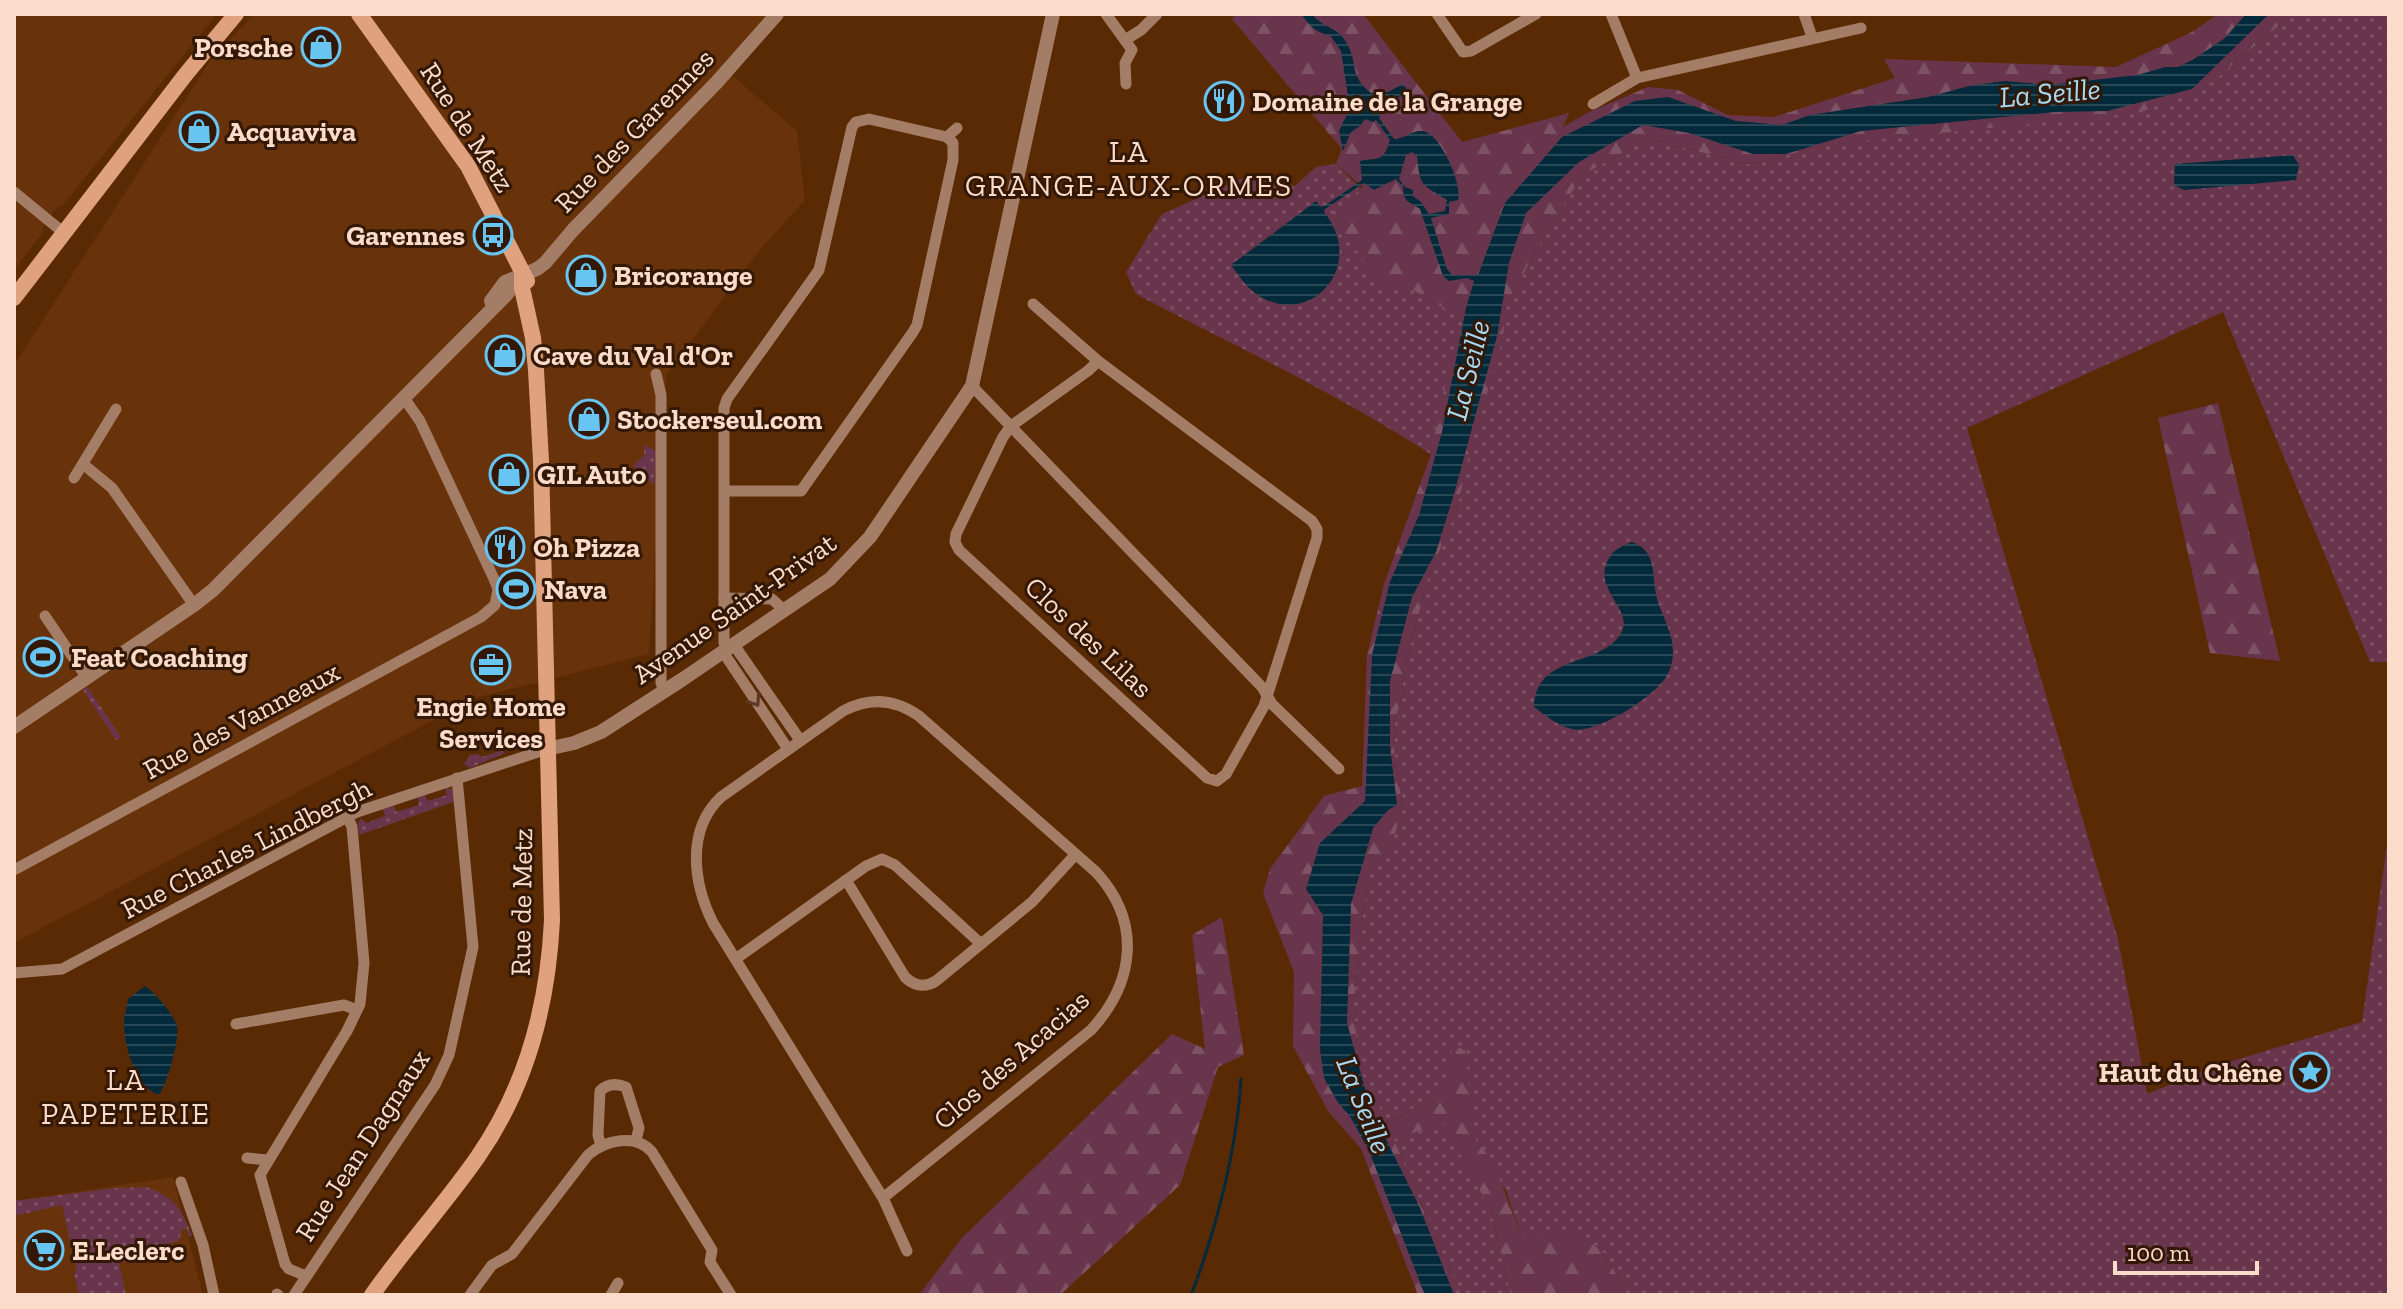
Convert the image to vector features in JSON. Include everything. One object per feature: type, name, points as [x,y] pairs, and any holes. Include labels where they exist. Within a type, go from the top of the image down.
[{"type":"main road","points":[[14,298],[186,74],[236,14]]},
{"type":"main road","name":"Rue de Metz","points":[[359,14],[468,166],[522,274],[533,338],[541,461],[550,951],[540,1013],[526,1062],[505,1111],[479,1156],[372,1295]]},
{"type":"street","name":"Rue des Garennes","points":[[14,727],[213,590],[469,330],[505,282],[545,263],[573,230],[717,82],[777,14]]},
{"type":"street","name":"Avenue Saint-Privat","points":[[547,749],[601,732],[830,579],[861,549],[972,386],[1053,14]]},
{"type":"street","points":[[1106,14],[1132,50],[1125,63],[1126,84]]},
{"type":"street","points":[[1125,40],[1157,14]]},
{"type":"street","points":[[1437,14],[1463,52],[1471,51],[1536,14]]},
{"type":"street","points":[[1611,14],[1637,78]]},
{"type":"street","points":[[1804,14],[1812,37]]},
{"type":"street","points":[[1593,104],[1637,78],[1861,28]]},
{"type":"street","points":[[725,491],[801,491],[913,332],[953,160],[953,143],[947,137],[869,119],[856,122],[852,127],[819,270],[727,399],[724,408],[724,643],[788,749]]},
{"type":"street","points":[[947,137],[957,128]]},
{"type":"street","points":[[14,192],[64,233]]},
{"type":"street","name":"Clos des Lilas","points":[[1033,304],[1098,361],[1315,525],[1317,538],[1264,706],[1226,774],[1217,781],[1207,778],[959,550],[955,542],[956,534],[1011,426],[1098,361]]},
{"type":"street","points":[[656,374],[661,395],[661,683],[664,690]]},
{"type":"street","points":[[972,386],[1267,695],[1272,704],[1339,769]]},
{"type":"street","name":"Rue des Vanneaux","points":[[14,870],[490,611],[497,603],[498,589],[420,421],[404,398]]},
{"type":"street","points":[[74,478],[116,409]]},
{"type":"street","points":[[83,464],[112,488],[194,605]]},
{"type":"street","points":[[724,598],[772,599],[784,610]]},
{"type":"street","points":[[45,616],[87,678]]},
{"type":"street","points":[[728,649],[800,740]]},
{"type":"street","name":"Clos des Acacias","points":[[883,1198],[1091,1030],[1114,1001],[1124,978],[1128,953],[1126,927],[1112,891],[1096,872],[919,716],[902,706],[883,701],[862,703],[843,711],[712,805],[698,836],[698,871],[713,923],[883,1198],[907,1251]]},
{"type":"street","name":"Rue Charles Lindbergh","points":[[14,973],[62,969],[357,812],[547,749]]},
{"type":"street","name":"Rue Jean Dagnaux","points":[[294,1295],[435,1085],[449,1055],[473,947],[457,778]]},
{"type":"street","points":[[306,1276],[285,1264],[260,1175],[347,1031],[360,1004],[364,963],[352,827],[348,818]]},
{"type":"street","points":[[846,880],[905,977],[911,983],[924,986],[936,981],[1032,902],[1075,855]]},
{"type":"street","points":[[737,958],[873,861],[887,860],[980,943]]},
{"type":"street","points":[[236,1024],[344,1005],[357,1010]]},
{"type":"street","points":[[601,1146],[598,1135],[600,1091],[605,1086],[619,1084],[626,1087],[639,1128],[636,1140]]},
{"type":"street","points":[[470,1295],[492,1265],[512,1254],[584,1159],[601,1146],[636,1140],[652,1152],[712,1250],[710,1262],[731,1295]]},
{"type":"street","points":[[247,1158],[268,1160]]},
{"type":"street","points":[[181,1182],[203,1245],[214,1295]]},
{"type":"street","points":[[611,1295],[618,1283]]},
{"type":"shaded area","points":[[14,14],[217,14],[62,206],[56,209],[14,270]]},
{"type":"shaded area","points":[[254,14],[777,14],[727,71],[797,131],[805,200],[758,252],[667,374],[649,654],[475,698],[14,943],[14,365],[210,61]]},
{"type":"shaded area","points":[[173,1177],[203,1295],[14,1295],[14,1201]]},
{"type":"green space","points":[[1237,14],[1363,14],[1462,142],[1569,113],[1563,127],[1587,113],[1648,87],[1678,90],[1728,115],[1774,117],[1895,78],[1884,59],[2116,67],[2192,32],[2218,14],[2292,14],[2204,89],[2138,113],[1833,144],[1748,164],[1648,139],[1582,175],[1528,265],[1507,306],[1502,342],[1469,454],[1457,509],[1428,578],[1402,679],[1404,691],[1395,721],[1394,749],[1403,808],[1391,846],[1368,868],[1354,1001],[1358,1066],[1388,1124],[1435,1094],[1447,1074],[1452,1043],[1465,1051],[1476,1140],[1493,1162],[1521,1235],[1579,1234],[1604,1253],[1628,1295],[1511,1295],[1490,1208],[1442,1122],[1394,1140],[1461,1295],[1418,1295],[1361,1149],[1328,1111],[1293,1046],[1294,972],[1263,893],[1270,869],[1324,796],[1362,786],[1367,655],[1384,584],[1431,454],[1450,360],[1465,320],[1406,286],[1385,291],[1331,215],[1363,187],[1336,164],[1342,149],[1232,19]]},
{"type":"green space","points":[[2292,14],[2389,14],[2389,662],[2370,662],[2223,312],[1967,428],[2118,939],[2147,1094],[2219,1065],[2362,1022],[2389,830],[2389,1295],[1628,1295],[1604,1253],[1521,1235],[1506,1190],[1445,1125],[1490,1208],[1511,1295],[1461,1295],[1394,1140],[1435,1095],[1388,1124],[1358,1066],[1354,1001],[1368,867],[1391,846],[1403,808],[1394,749],[1395,721],[1404,692],[1402,680],[1428,578],[1457,509],[1464,477],[1345,403],[1136,294],[1126,272],[1162,214],[1252,174],[1295,186],[1316,167],[1336,164],[1375,203],[1507,306],[1582,175],[1648,139],[1748,164],[1833,144],[2204,89]]},
{"type":"green space","points":[[2218,403],[2280,661],[2210,653],[2158,418]]},
{"type":"green space","points":[[644,445],[656,451],[654,485],[633,466],[644,455]]},
{"type":"green space","points":[[87,687],[121,737],[116,740],[83,690]]},
{"type":"green space","points":[[503,750],[505,753],[470,768],[464,764],[470,755],[482,757]]},
{"type":"green space","points":[[445,788],[452,789],[456,801],[359,835],[361,818],[366,823],[385,816],[383,809],[394,806],[396,812],[419,805],[418,797],[425,795],[428,801],[447,795]]},
{"type":"green space","points":[[1222,917],[1244,1055],[1218,1067],[1180,1185],[1060,1295],[919,1295],[961,1239],[1172,1034],[1205,1049],[1192,935]]},
{"type":"green space","points":[[146,1187],[164,1195],[176,1205],[192,1236],[189,1237],[186,1228],[182,1229],[179,1241],[169,1243],[170,1251],[119,1263],[126,1295],[79,1295],[74,1272],[77,1271],[62,1205],[14,1216],[14,1201]]},
{"type":"water","name":"La Seille","points":[[1301,14],[1312,14],[1342,37],[1350,49],[1359,80],[1371,93],[1388,92],[1403,84],[1408,91],[1383,108],[1379,118],[1394,139],[1423,131],[1430,134],[1443,150],[1454,172],[1458,200],[1449,202],[1449,214],[1431,218],[1447,269],[1452,275],[1478,275],[1505,203],[1562,137],[1635,101],[1668,97],[1736,121],[1782,125],[1810,115],[1928,97],[1969,86],[2004,81],[2050,85],[2178,67],[2225,38],[2246,14],[2269,14],[2192,89],[2107,111],[2055,112],[1861,131],[1786,154],[1753,154],[1689,133],[1643,125],[1579,162],[1526,213],[1509,263],[1497,336],[1454,494],[1436,552],[1412,597],[1390,681],[1390,746],[1397,805],[1388,810],[1373,828],[1351,904],[1347,1023],[1370,1107],[1420,1208],[1454,1295],[1425,1295],[1369,1151],[1324,1078],[1320,1049],[1323,915],[1306,889],[1320,843],[1365,801],[1372,655],[1390,582],[1419,515],[1442,432],[1474,281],[1467,278],[1449,281],[1443,276],[1420,209],[1407,201],[1403,187],[1396,179],[1374,190],[1364,183],[1325,209],[1336,232],[1339,252],[1336,270],[1328,286],[1315,297],[1298,304],[1280,304],[1261,297],[1248,287],[1231,265],[1316,201],[1320,207],[1326,205],[1362,180],[1360,161],[1382,156],[1390,140],[1376,120],[1365,119],[1351,132],[1343,151],[1339,131],[1349,110],[1341,51],[1330,35],[1310,25]],"holes":[[[1412,152],[1417,156],[1421,180],[1447,200],[1445,211],[1429,214],[1413,196],[1413,190],[1405,187],[1399,179],[1406,155]]]},
{"type":"water","points":[[2293,155],[2299,165],[2296,180],[2184,190],[2174,185],[2175,164]]},
{"type":"water","points":[[1632,542],[1645,550],[1651,561],[1656,596],[1673,645],[1670,669],[1659,685],[1623,713],[1595,726],[1567,728],[1534,707],[1537,690],[1545,678],[1556,670],[1597,653],[1620,635],[1623,618],[1609,591],[1605,571],[1613,553]]},
{"type":"water","points":[[145,986],[164,1004],[177,1026],[172,1062],[159,1095],[151,1091],[138,1075],[125,1033],[128,999]]},
{"type":"waterway","points":[[1191,1295],[1224,1189],[1241,1079]]},
{"type":"place","name":"Porsche","points":[[321,47]]},
{"type":"place","name":"Domaine de la Grange","points":[[1224,101]]},
{"type":"place","name":"Acquaviva","points":[[199,131]]},
{"type":"place","name":"Garennes","points":[[493,235]]},
{"type":"place","name":"Bricorange","points":[[586,275]]},
{"type":"place","name":"Cave du Val d'Or","points":[[505,355]]},
{"type":"place","name":"Stockerseul.com","points":[[589,419]]},
{"type":"place","name":"GIL Auto","points":[[509,474]]},
{"type":"place","name":"Oh Pizza","points":[[505,547]]},
{"type":"place","name":"Nava","points":[[516,589]]},
{"type":"place","name":"Feat Coaching","points":[[43,657]]},
{"type":"place","name":"Engie Home Services","points":[[491,665]]},
{"type":"place","name":"Haut du Chêne","points":[[2310,1072]]},
{"type":"place","name":"E.Leclerc","points":[[44,1250]]},
{"type":"district","name":"LA GRANGE-AUX-ORMES","points":[[1129,169]]},
{"type":"district","name":"LA PAPETERIE","points":[[126,1097]]}]
